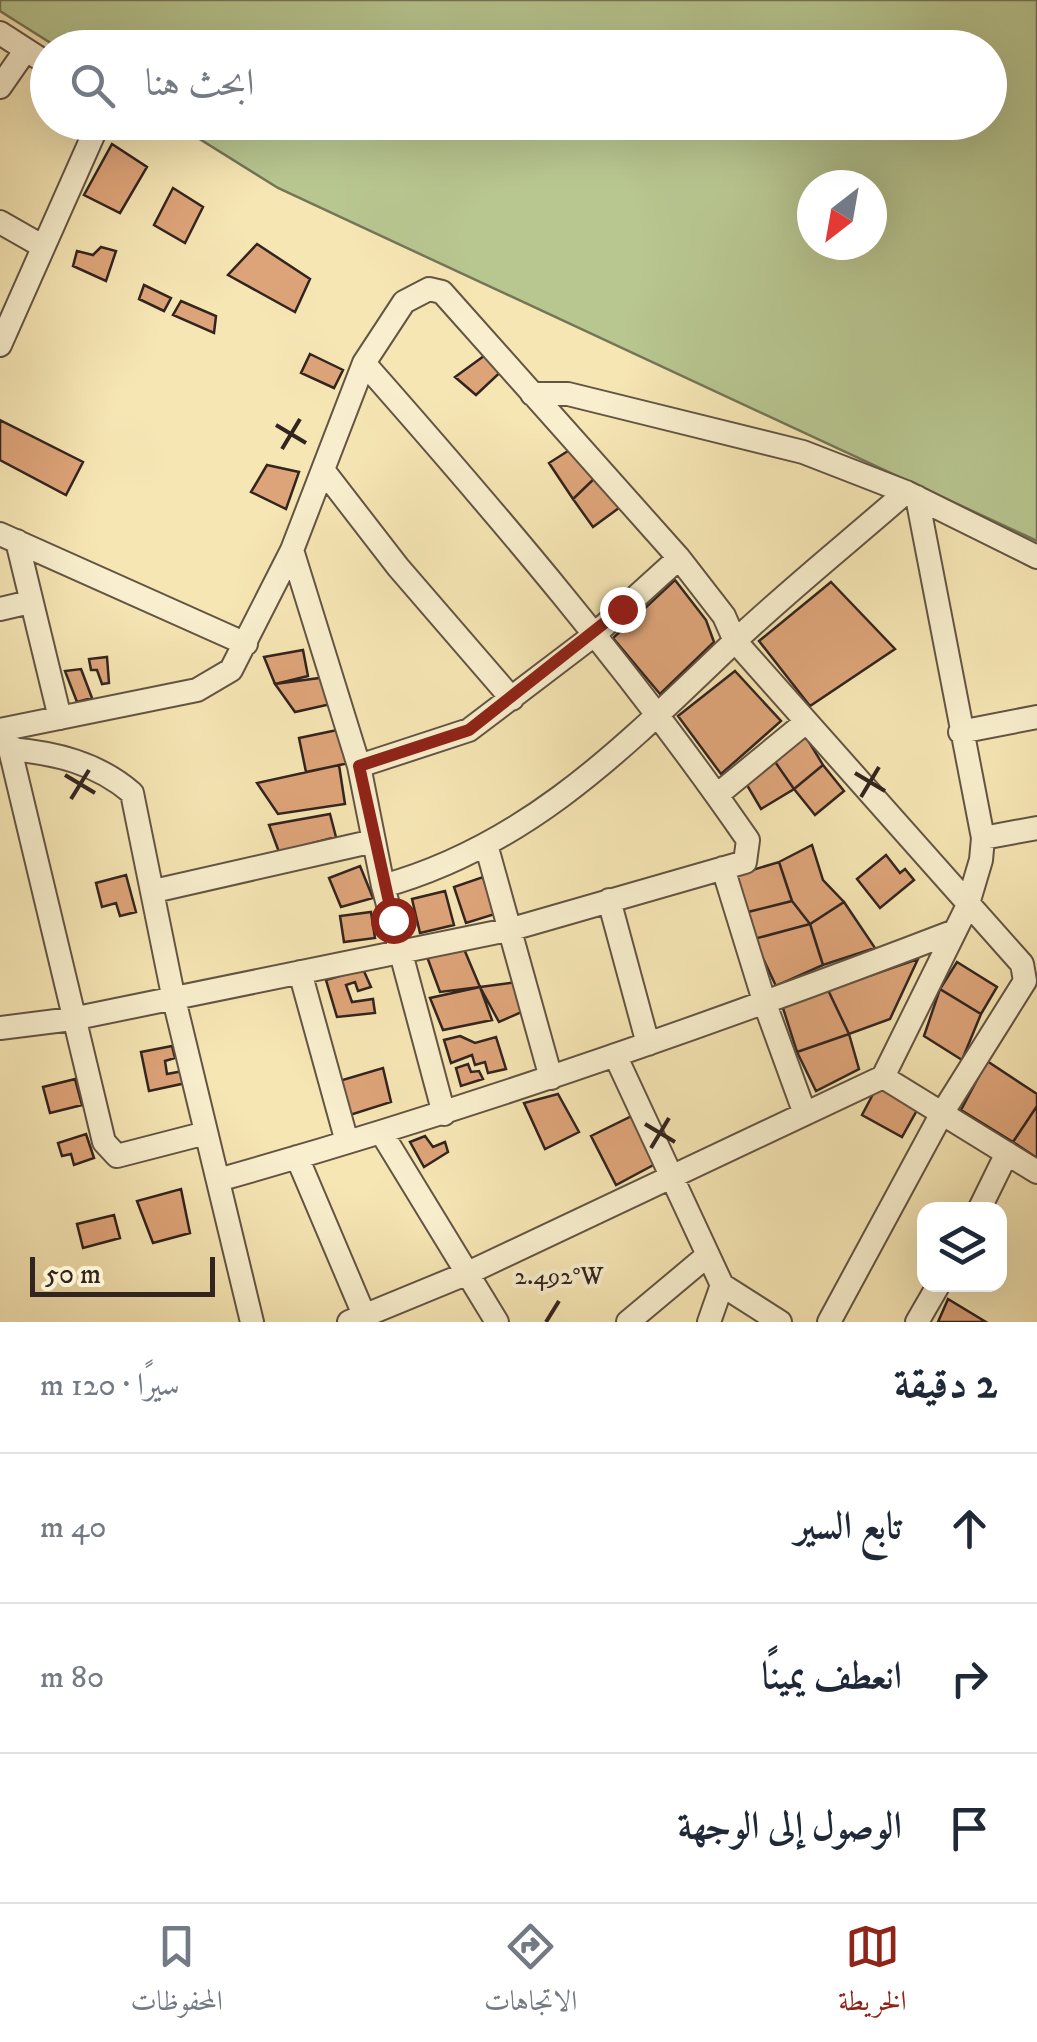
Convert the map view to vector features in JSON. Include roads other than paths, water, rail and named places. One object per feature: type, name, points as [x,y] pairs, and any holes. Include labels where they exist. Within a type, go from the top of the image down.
[{"type":"street","points":[[0,33],[30,53]]},
{"type":"street","points":[[0,88],[25,50]]},
{"type":"street","points":[[0,345],[91,140]]},
{"type":"street","points":[[0,222],[42,246]]},
{"type":"street","points":[[5,736],[60,718],[197,690],[231,670],[292,550],[364,363],[404,302],[429,289],[442,292],[680,558],[724,616],[735,642],[967,907],[1022,964],[1025,980],[941,1116],[829,1322]]},
{"type":"street","points":[[0,1028],[72,1019],[174,995],[512,929],[745,862],[749,847],[660,717],[364,363]]},
{"type":"street","points":[[532,394],[568,394],[803,452],[912,495],[1037,557]]},
{"type":"street","points":[[323,470],[512,699]]},
{"type":"street","points":[[383,886],[445,868],[487,848],[660,717],[735,642],[912,495]]},
{"type":"street","points":[[297,1158],[360,1320],[883,1077],[967,907],[981,860],[982,838],[912,495]]},
{"type":"street","points":[[8,537],[246,644]]},
{"type":"street","points":[[8,537],[30,602],[60,718]]},
{"type":"street","points":[[292,550],[359,766],[383,886],[444,1114]]},
{"type":"street","points":[[359,766],[469,730],[594,635],[680,558]]},
{"type":"street","points":[[0,609],[30,602]]},
{"type":"street","points":[[960,732],[1037,717]]},
{"type":"street","points":[[717,795],[806,722]]},
{"type":"street","points":[[5,736],[108,772],[132,793],[174,995],[252,1322]]},
{"type":"street","points":[[5,736],[104,1142],[112,1154],[206,1133]]},
{"type":"street","points":[[982,838],[1037,828]]},
{"type":"street","points":[[154,892],[374,842]]},
{"type":"street","points":[[487,848],[551,1078]]},
{"type":"street","points":[[723,868],[764,1004],[804,1114]]},
{"type":"street","points":[[609,900],[648,1044]]},
{"type":"street","points":[[218,1180],[444,1114],[551,1078],[764,1004],[955,931]]},
{"type":"street","points":[[300,972],[347,1142]]},
{"type":"street","points":[[615,1056],[722,1285],[780,1322]]},
{"type":"street","points":[[883,1077],[1037,1172]]},
{"type":"street","points":[[381,1132],[496,1322]]},
{"type":"street","points":[[983,1202],[1007,1153]]},
{"type":"street","points":[[628,1322],[708,1255]]},
{"type":"street","points":[[709,1322],[722,1285]]},
{"type":"street","points":[[918,1322],[935,1292]]}]
